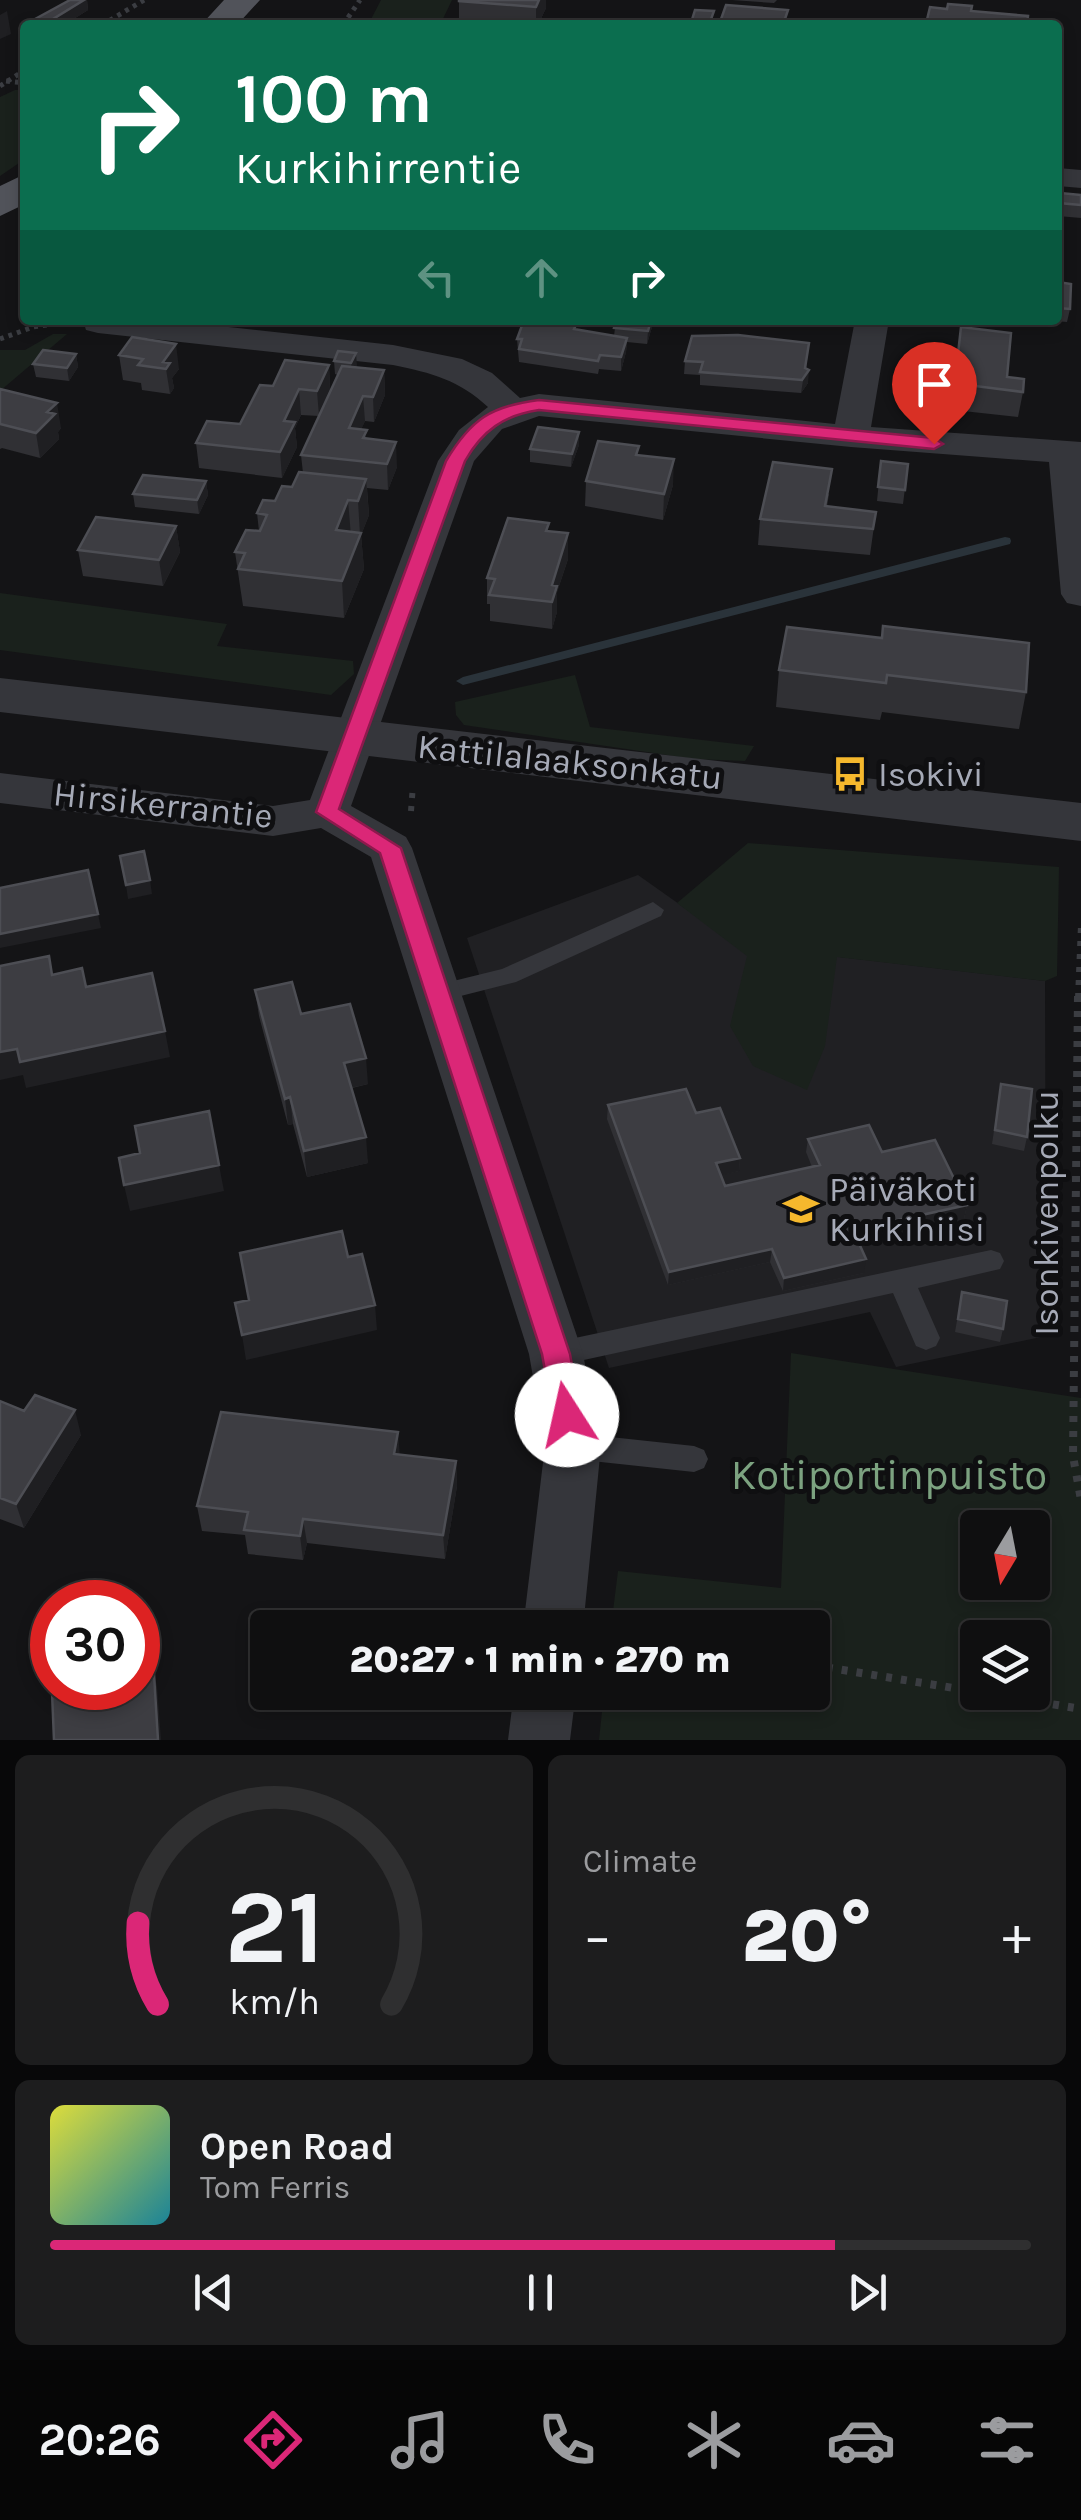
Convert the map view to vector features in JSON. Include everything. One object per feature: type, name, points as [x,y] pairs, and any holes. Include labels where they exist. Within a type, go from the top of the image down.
[{"type":"main road","points":[[223,20],[242,0]]},
{"type":"main road","points":[[0,204],[20,189]]},
{"type":"street","points":[[116,325],[393,355],[450,366],[480,380],[510,409]]},
{"type":"street","points":[[852,436],[871,325]]},
{"type":"street","points":[[555,1610],[573,1446],[556,1354],[390,848],[327,812],[456,461],[472,432],[510,409],[539,405],[1074,454],[1074,568],[1081,594]]},
{"type":"street","name":"Kattilalaaksonkatu","points":[[0,695],[1081,822]]},
{"type":"street","name":"Hirsikerrantie","points":[[0,788],[273,820],[327,812]]},
{"type":"street","points":[[538,1740],[542,1710]]},
{"type":"lane","points":[[437,993],[508,976],[653,910]]},
{"type":"lane","points":[[556,1354],[991,1261]]},
{"type":"lane","points":[[901,1280],[926,1338]]},
{"type":"lane","points":[[573,1446],[694,1459]]},
{"type":"path","points":[[110,20],[144,0]]},
{"type":"path","points":[[0,339],[43,325]]},
{"type":"path","name":"Isonkivenpolku","points":[[1081,925],[1074,1072],[1073,1437],[1081,1500]]},
{"type":"path","points":[[830,1668],[960,1689]]},
{"type":"path","points":[[1050,1705],[1081,1710]]},
{"type":"shaded area","name":"Päiväkoti Kurkihiisi","points":[[638,875],[737,945],[1045,981],[1046,1336],[896,1367],[870,1312],[609,1368],[467,938]]},
{"type":"green space","points":[[381,0],[452,0],[442,20],[371,20]]},
{"type":"green space","points":[[20,90],[20,162],[0,176],[0,97]]},
{"type":"green space","points":[[53,334],[67,334],[0,391],[0,350],[25,350]]},
{"type":"green space","points":[[0,593],[227,624],[217,646],[353,661],[354,674],[331,695],[0,650]]},
{"type":"green space","points":[[575,675],[590,727],[754,746],[745,761],[694,759],[464,725],[456,715],[455,702]]},
{"type":"green space","points":[[748,843],[1059,867],[1057,976],[1045,981],[837,957],[825,1046],[807,1090],[753,1066],[730,1026],[747,956],[677,903]]},
{"type":"green space","name":"Kotiportinpuisto","points":[[791,1353],[1081,1398],[1081,1740],[599,1740],[602,1710],[830,1710],[830,1610],[613,1610],[618,1571],[781,1588]]},
{"type":"building","points":[[70,0],[84,0],[51,20],[37,18]]},
{"type":"building","points":[[459,0],[539,0],[536,7],[459,1]]},
{"type":"building","points":[[948,4],[972,6],[971,11],[1028,16],[1028,20],[927,20],[930,7],[947,9]]},
{"type":"building","points":[[726,5],[788,10],[785,20],[721,20]]},
{"type":"building","points":[[695,10],[714,11],[711,20],[692,20]]},
{"type":"building","points":[[1062,193],[1081,195],[1081,205],[1062,203]]},
{"type":"building","points":[[1062,283],[1071,284],[1070,309],[1062,308]]},
{"type":"building","points":[[522,325],[576,325],[574,329],[627,338],[621,357],[600,355],[598,361],[519,349],[522,339],[517,339]]},
{"type":"building","points":[[615,325],[650,325],[648,331],[614,328]]},
{"type":"building","points":[[961,327],[1011,333],[1007,377],[1024,379],[1023,392],[967,385],[969,374],[956,372]]},
{"type":"building","points":[[738,335],[809,343],[805,368],[809,370],[802,380],[700,372],[703,362],[685,361],[692,336]]},
{"type":"building","points":[[132,337],[176,344],[163,362],[170,363],[166,369],[138,365],[143,359],[119,355]]},
{"type":"building","points":[[43,350],[76,354],[67,368],[33,364]]},
{"type":"building","points":[[338,351],[356,353],[351,363],[334,361]]},
{"type":"building","points":[[285,360],[329,365],[317,391],[299,389],[284,421],[295,422],[280,452],[196,443],[207,421],[240,424],[260,385],[273,386]]},
{"type":"building","points":[[342,366],[384,370],[373,397],[363,396],[349,428],[367,430],[363,438],[396,442],[387,464],[301,455]]},
{"type":"building","points":[[0,389],[57,403],[47,412],[55,414],[36,433],[0,424]]},
{"type":"building","points":[[538,427],[579,432],[572,454],[530,449]]},
{"type":"building","points":[[598,441],[639,446],[636,455],[674,459],[664,494],[586,481]]},
{"type":"building","points":[[881,461],[908,464],[905,490],[878,487]]},
{"type":"building","points":[[773,462],[832,469],[825,506],[876,512],[873,529],[760,519]]},
{"type":"building","points":[[299,472],[366,479],[358,501],[348,500],[336,530],[361,533],[342,581],[238,569],[245,553],[235,552],[246,530],[260,531],[267,515],[257,513],[263,500],[275,501],[282,486],[292,487]]},
{"type":"building","points":[[143,475],[206,481],[197,500],[133,494]]},
{"type":"building","points":[[96,517],[176,526],[159,560],[78,550]]},
{"type":"building","points":[[508,518],[549,523],[546,531],[568,533],[552,585],[557,586],[552,602],[489,595],[495,579],[487,578]]},
{"type":"building","points":[[883,626],[1029,643],[1026,692],[887,675],[886,683],[779,670],[787,627],[882,638]]},
{"type":"building","points":[[144,851],[150,880],[126,885],[120,856]]},
{"type":"building","points":[[88,870],[98,914],[0,934],[0,888]]},
{"type":"building","points":[[49,956],[52,975],[82,968],[86,987],[152,973],[165,1031],[20,1062],[17,1049],[0,1052],[0,966]]},
{"type":"building","points":[[292,982],[301,1014],[350,1004],[366,1058],[344,1063],[366,1137],[304,1151],[290,1097],[285,1099],[255,990]]},
{"type":"building","points":[[1001,1084],[1032,1089],[1027,1137],[995,1130]]},
{"type":"building","points":[[686,1089],[696,1113],[720,1108],[740,1158],[716,1163],[725,1186],[820,1165],[808,1139],[869,1125],[882,1152],[935,1140],[967,1205],[853,1230],[866,1259],[784,1278],[772,1249],[669,1272],[608,1105]]},
{"type":"building","points":[[209,1111],[219,1165],[124,1185],[119,1158],[140,1153],[135,1126]]},
{"type":"building","points":[[342,1231],[348,1257],[362,1254],[375,1305],[242,1335],[235,1303],[249,1300],[240,1253]]},
{"type":"building","points":[[962,1292],[1007,1301],[1003,1329],[958,1319]]},
{"type":"building","points":[[35,1395],[75,1410],[16,1504],[0,1498],[0,1401],[24,1411]]},
{"type":"building","points":[[221,1412],[398,1432],[394,1454],[456,1461],[443,1535],[303,1519],[300,1536],[244,1530],[248,1512],[197,1506]]},
{"type":"building","points":[[53,1710],[156,1710],[158,1740],[54,1740]]},
{"type":"waterway","points":[[463,681],[1005,541]]},
{"type":"place","name":"Isokivi","points":[[850,774]]},
{"type":"place","name":"Päiväkoti Kurkihiisi","points":[[801,1209]]},
{"type":"route","points":[[567,1415],[556,1354],[390,848],[327,812],[456,461],[472,432],[510,409],[539,405],[934,444]]}]
